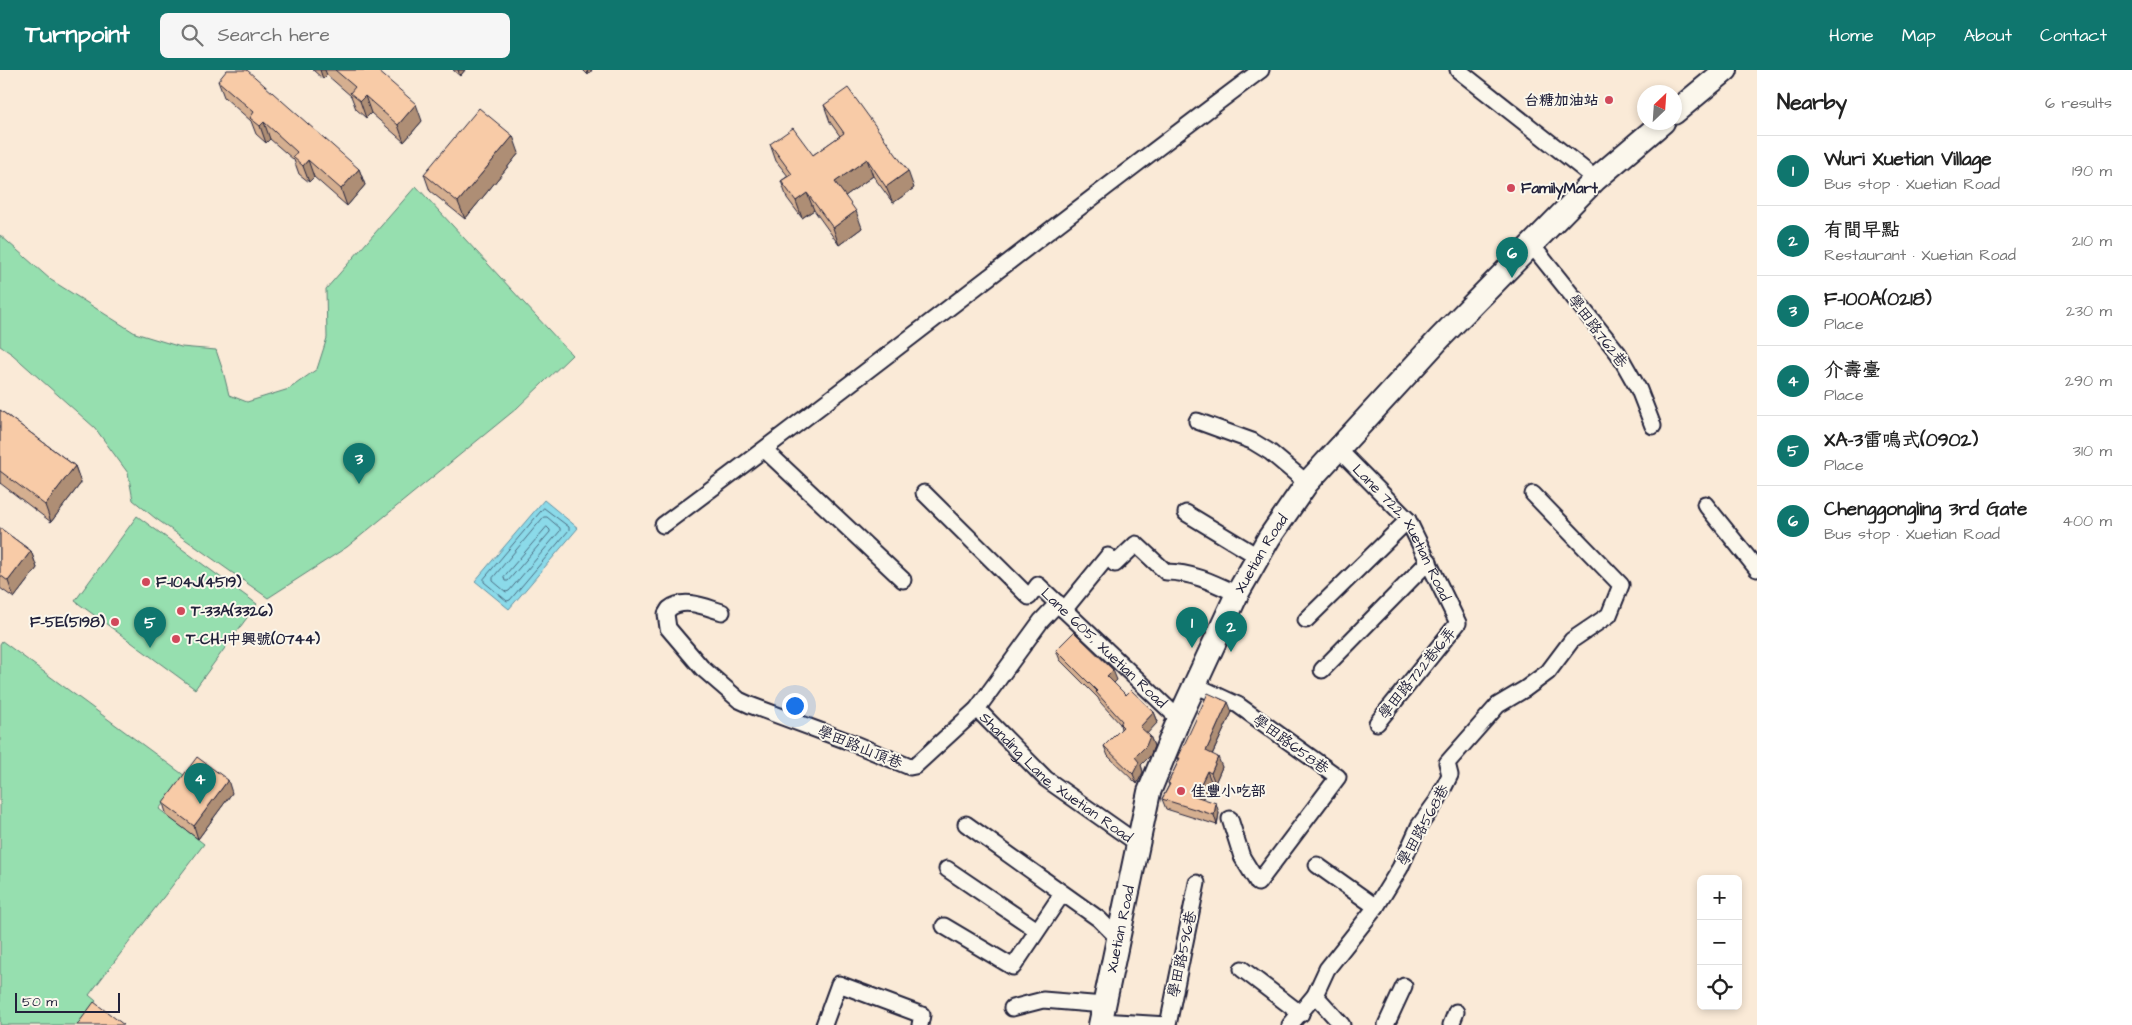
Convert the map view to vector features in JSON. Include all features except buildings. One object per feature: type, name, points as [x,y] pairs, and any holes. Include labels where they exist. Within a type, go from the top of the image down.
[{"type":"main road","points":[[1682,106],[1726,70]]},
{"type":"main road","name":"Xuetian Road","points":[[1101,1017],[1149,792],[1179,719],[1237,594],[1258,556],[1307,483],[1338,448],[1531,244],[1596,179],[1654,130]]},
{"type":"street","points":[[663,525],[765,450],[1144,157],[1261,70]]},
{"type":"street","points":[[1458,70],[1596,179]]},
{"type":"street","name":"學田路762巷","points":[[1531,244],[1618,353],[1639,390],[1653,426]]},
{"type":"street","points":[[1197,421],[1252,441],[1270,452],[1307,483]]},
{"type":"street","name":"Lane 722, Xuetian Road","points":[[1338,448],[1408,520],[1458,624]]},
{"type":"street","points":[[765,450],[903,580]]},
{"type":"street","name":"Lane 605, Xuetian Road","points":[[924,493],[1030,597],[1038,586],[1179,719]]},
{"type":"street","name":"學田路568巷","points":[[1294,1022],[1315,995],[1327,969],[1376,907],[1400,868],[1419,826],[1437,801],[1450,775],[1447,763],[1498,704],[1525,689],[1548,672],[1572,640],[1609,616],[1619,594],[1621,585],[1533,494]]},
{"type":"street","points":[[1705,504],[1757,570]]},
{"type":"street","points":[[1186,513],[1258,556]]},
{"type":"street","points":[[1306,620],[1408,520]]},
{"type":"street","name":"學田路山頂巷","points":[[722,612],[687,603],[674,605],[666,614],[666,622],[668,628],[702,668],[732,695],[750,705],[850,742],[903,766],[915,766],[977,709],[1041,621],[1061,606],[1108,556],[1115,564],[1136,544],[1166,572],[1182,572],[1207,580],[1237,594]]},
{"type":"street","points":[[1322,670],[1429,561]]},
{"type":"street","name":"學田路722巷16弄","points":[[1377,723],[1458,624]]},
{"type":"street","name":"學田路658巷","points":[[1195,685],[1238,705],[1338,777],[1258,883],[1242,857],[1230,818]]},
{"type":"street","name":"Shanding Lane, Xuetian Road","points":[[977,709],[1046,779],[1137,843]]},
{"type":"street","points":[[966,824],[1099,919],[1118,938]]},
{"type":"street","points":[[1317,865],[1376,907]]},
{"type":"street","points":[[947,869],[1037,930]]},
{"type":"street","name":"學田路596巷","points":[[1167,1025],[1197,883]]},
{"type":"street","points":[[944,926],[1013,967],[1062,894]]},
{"type":"street","points":[[1242,969],[1294,1022]]},
{"type":"street","points":[[824,1025],[838,984],[922,1015],[920,1025]]},
{"type":"street","points":[[1386,1025],[1404,986]]},
{"type":"street","points":[[1315,995],[1342,1025]]},
{"type":"street","points":[[1012,1008],[1043,1000],[1101,1017],[1167,1025]]},
{"type":"green space","points":[[416,186],[572,355],[516,409],[347,547],[268,598],[155,518],[133,500],[128,473],[95,428],[12,354],[0,346],[0,235],[51,280],[135,333],[181,347],[216,350],[229,395],[247,402],[289,389],[317,369],[327,338],[326,289]]},
{"type":"green space","points":[[137,516],[257,604],[195,689],[75,601]]},
{"type":"green space","points":[[2,641],[185,776],[159,809],[204,844],[89,995],[96,1001],[77,1025],[0,1025],[0,644]]},
{"type":"water","points":[[544,500],[578,528],[509,609],[475,581]]},
{"type":"place","name":"台糖加油站","points":[[1609,100]]},
{"type":"place","name":"FamilyMart","points":[[1511,188]]},
{"type":"place","name":"Chenggongling 3rd Gate","points":[[1512,278]]},
{"type":"place","name":"F-100A(0218)","points":[[359,484]]},
{"type":"place","name":"F-104J(4519)","points":[[146,582]]},
{"type":"place","name":"T-33A(3326)","points":[[181,611]]},
{"type":"place","name":"F-5E(5198)","points":[[115,622]]},
{"type":"place","name":"T-CH-1中興號(0744)","points":[[176,639]]},
{"type":"place","name":"XA-3雷鳴式(0902)","points":[[150,648]]},
{"type":"place","name":"Wuri Xuetian Village","points":[[1192,648]]},
{"type":"place","name":"有間早點","points":[[1231,652]]},
{"type":"place","name":"佳豐小吃部","points":[[1181,791]]},
{"type":"place","name":"介壽臺","points":[[200,804]]}]
